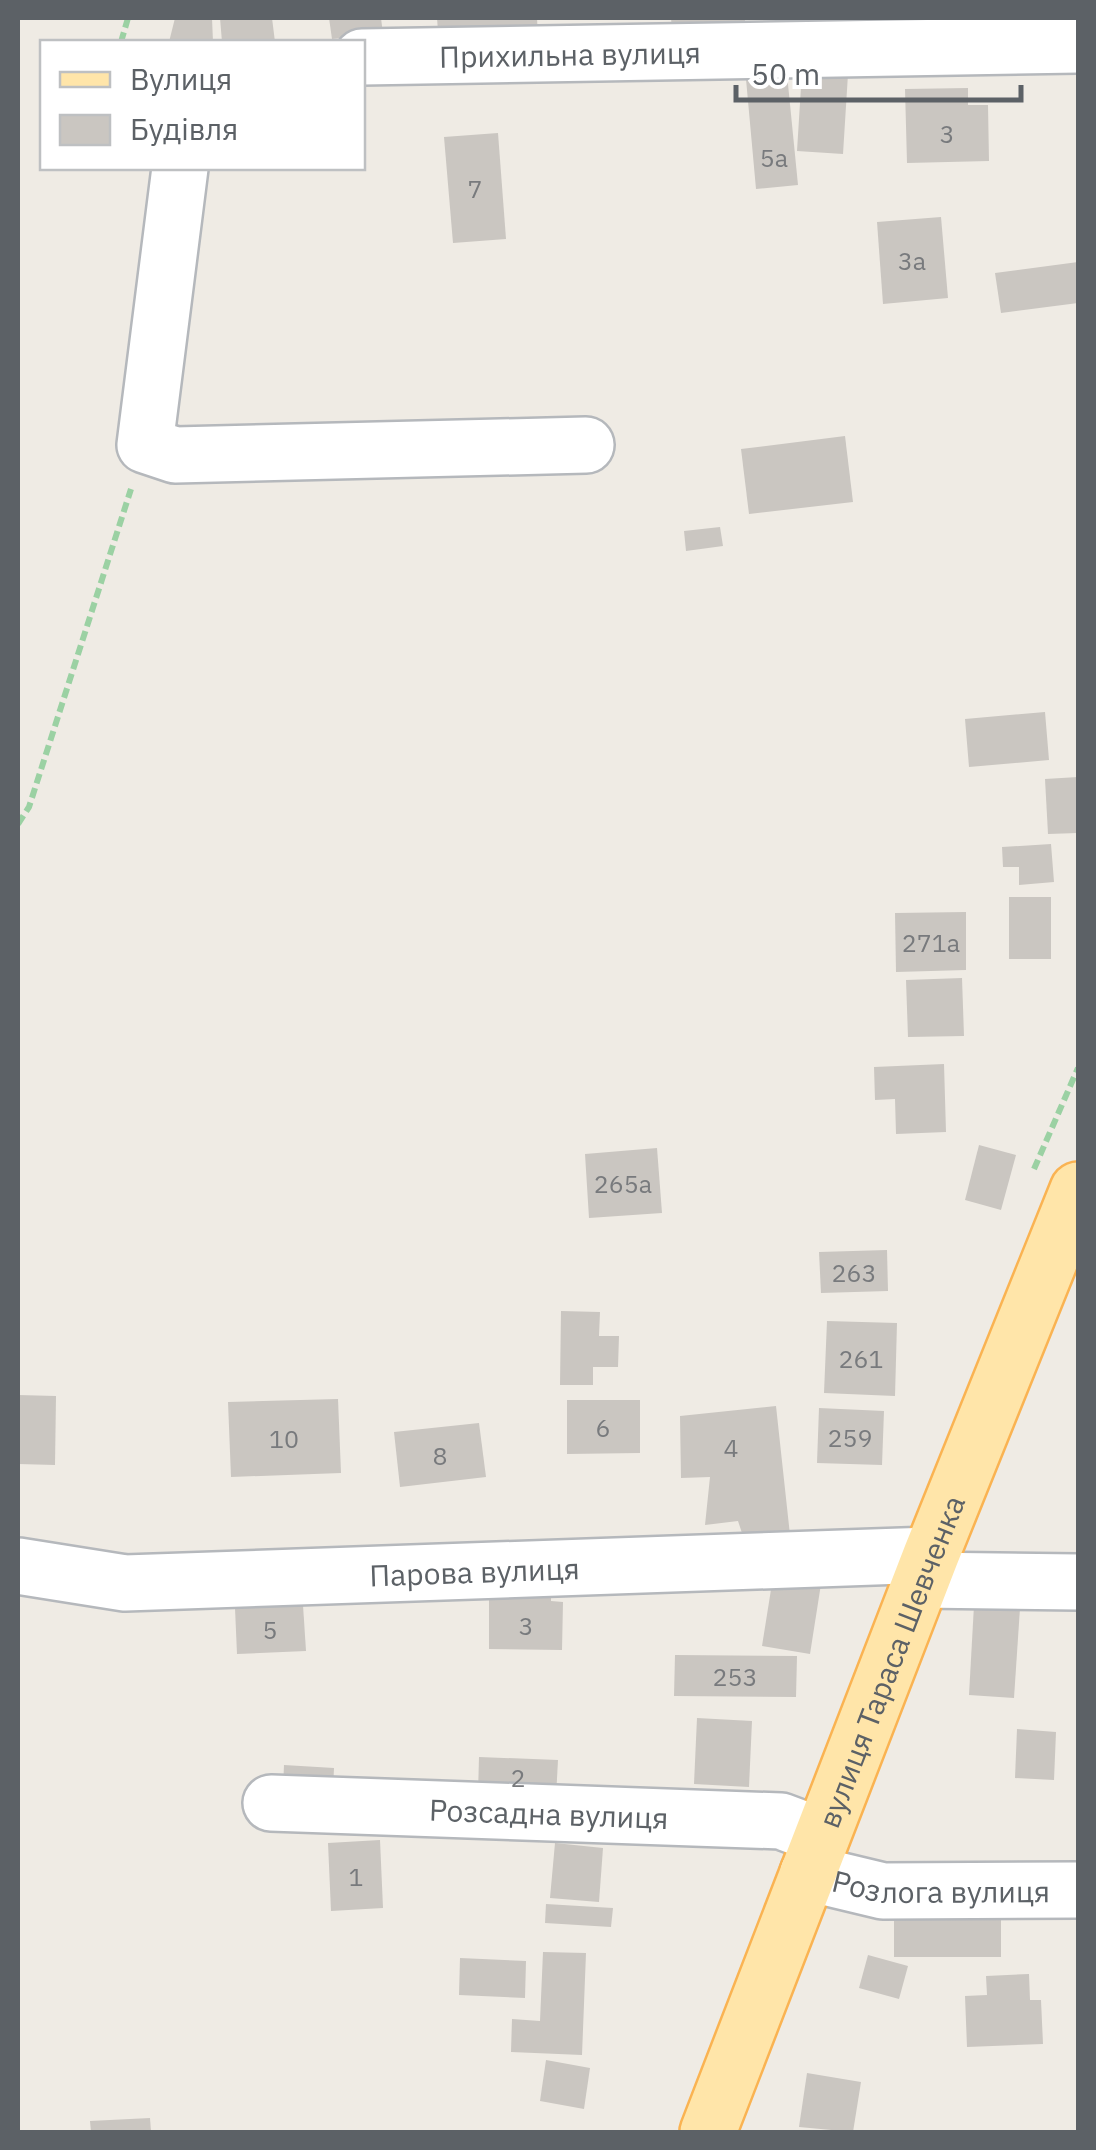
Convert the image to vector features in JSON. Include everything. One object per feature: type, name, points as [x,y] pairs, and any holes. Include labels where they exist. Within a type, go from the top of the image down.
[{"type":"main road","name":"вулиця Тараса Шевченка","points":[[708,2132],[926,1567],[1078,1190]]},
{"type":"street","name":"Прихильна вулиця","points":[[365,57],[1078,46]]},
{"type":"street","points":[[180,170],[145,445],[174,456],[586,444]]},
{"type":"street","name":"Парова вулиця","points":[[18,1566],[125,1582],[926,1567],[1078,1582]]},
{"type":"street","name":"Розсадна вулиця","points":[[272,1803],[781,1821],[814,1855]]},
{"type":"street","name":"Розлога вулиця","points":[[814,1855],[883,1891],[1078,1890]]},
{"type":"path","points":[[18,824],[29,807],[145,445]]},
{"type":"building","points":[[175,18],[212,18],[213,40],[170,40]]},
{"type":"building","points":[[220,18],[272,18],[275,40],[222,40]]},
{"type":"building","points":[[329,18],[381,18],[383,34],[332,39]]},
{"type":"building","points":[[437,18],[537,18],[538,37],[439,44]]},
{"type":"building","points":[[671,18],[745,18],[745,25],[672,30]]},
{"type":"building","points":[[786,64],[798,185],[756,189],[745,68]]},
{"type":"building","points":[[802,71],[848,74],[843,154],[797,151]]},
{"type":"building","points":[[968,88],[968,105],[988,105],[989,161],[907,163],[905,89]]},
{"type":"building","points":[[498,133],[506,239],[453,243],[444,137]]},
{"type":"building","points":[[941,217],[948,298],[883,304],[877,222]]},
{"type":"building","points":[[1078,262],[1078,303],[1001,313],[995,273]]},
{"type":"building","points":[[845,436],[853,502],[749,514],[741,449]]},
{"type":"building","points":[[720,527],[723,546],[686,551],[684,531]]},
{"type":"building","points":[[1045,712],[1049,760],[969,767],[965,719]]},
{"type":"building","points":[[1078,777],[1078,833],[1048,834],[1045,779]]},
{"type":"building","points":[[1051,844],[1054,882],[1019,885],[1019,867],[1003,867],[1002,847]]},
{"type":"building","points":[[1009,897],[1051,897],[1051,959],[1009,959]]},
{"type":"building","points":[[966,912],[966,970],[896,972],[895,913]]},
{"type":"building","points":[[962,978],[964,1036],[908,1037],[906,980]]},
{"type":"building","points":[[944,1064],[946,1132],[896,1134],[895,1099],[875,1100],[874,1067]]},
{"type":"building","points":[[979,1145],[1016,1155],[1001,1210],[965,1200]]},
{"type":"building","points":[[657,1148],[662,1213],[589,1218],[585,1154]]},
{"type":"building","points":[[887,1250],[888,1291],[821,1293],[819,1252]]},
{"type":"building","points":[[561,1311],[600,1312],[599,1336],[619,1336],[618,1367],[593,1367],[593,1385],[560,1385]]},
{"type":"building","points":[[827,1321],[897,1323],[895,1396],[824,1393]]},
{"type":"building","points":[[18,1395],[56,1396],[55,1465],[18,1464]]},
{"type":"building","points":[[338,1399],[341,1473],[231,1477],[228,1402]]},
{"type":"building","points":[[567,1400],[640,1400],[640,1453],[567,1454]]},
{"type":"building","points":[[776,1406],[790,1535],[745,1542],[738,1521],[705,1525],[710,1477],[681,1478],[680,1416]]},
{"type":"building","points":[[819,1408],[884,1411],[882,1465],[817,1463]]},
{"type":"building","points":[[479,1423],[486,1477],[400,1487],[394,1432]]},
{"type":"building","points":[[773,1577],[821,1584],[810,1654],[762,1646]]},
{"type":"building","points":[[489,1587],[551,1588],[551,1601],[563,1602],[562,1650],[489,1649]]},
{"type":"building","points":[[303,1605],[306,1651],[237,1654],[235,1608]]},
{"type":"building","points":[[974,1605],[1020,1608],[1014,1698],[969,1695]]},
{"type":"building","points":[[675,1655],[797,1656],[796,1697],[674,1696]]},
{"type":"building","points":[[697,1718],[752,1721],[749,1787],[694,1784]]},
{"type":"building","points":[[1017,1729],[1056,1732],[1054,1780],[1015,1778]]},
{"type":"building","points":[[479,1757],[558,1760],[556,1797],[478,1794]]},
{"type":"building","points":[[284,1765],[334,1768],[333,1791],[283,1789]]},
{"type":"building","points":[[380,1840],[383,1908],[331,1911],[328,1843]]},
{"type":"building","points":[[555,1843],[603,1848],[599,1902],[550,1898]]},
{"type":"building","points":[[546,1904],[613,1908],[611,1927],[545,1923]]},
{"type":"building","points":[[894,1904],[940,1905],[941,1920],[1001,1920],[1001,1957],[894,1957]]},
{"type":"building","points":[[543,1952],[586,1953],[582,2055],[511,2052],[512,2019],[540,2021]]},
{"type":"building","points":[[868,1955],[908,1966],[899,1999],[859,1988]]},
{"type":"building","points":[[460,1958],[526,1961],[525,1998],[459,1995]]},
{"type":"building","points":[[1029,1974],[1030,2000],[1041,2000],[1043,2044],[967,2047],[965,1996],[987,1995],[986,1976]]},
{"type":"building","points":[[546,2060],[590,2068],[584,2109],[540,2101]]},
{"type":"building","points":[[807,2073],[861,2082],[853,2132],[799,2127]]},
{"type":"building","points":[[150,2118],[151,2132],[91,2132],[90,2121]]}]
